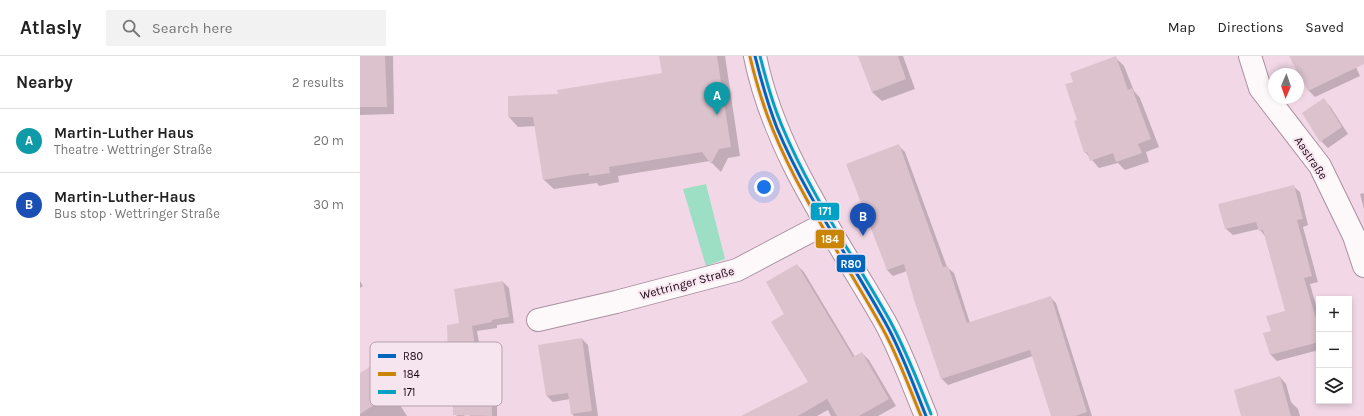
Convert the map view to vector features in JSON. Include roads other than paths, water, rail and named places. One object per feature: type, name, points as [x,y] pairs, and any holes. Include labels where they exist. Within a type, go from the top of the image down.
[{"type":"street","points":[[755,56],[772,117],[786,152],[826,223],[886,323],[926,416]]},
{"type":"street","name":"Aastraße","points":[[1250,56],[1260,88],[1320,166],[1354,236],[1364,266]]},
{"type":"street","name":"Wettringer Straße","points":[[538,320],[616,302],[737,270],[826,223]]},
{"type":"place","name":"Martin-Luther Haus","points":[[717,115]]},
{"type":"place","name":"Martin-Luther-Haus","points":[[863,236]]}]
